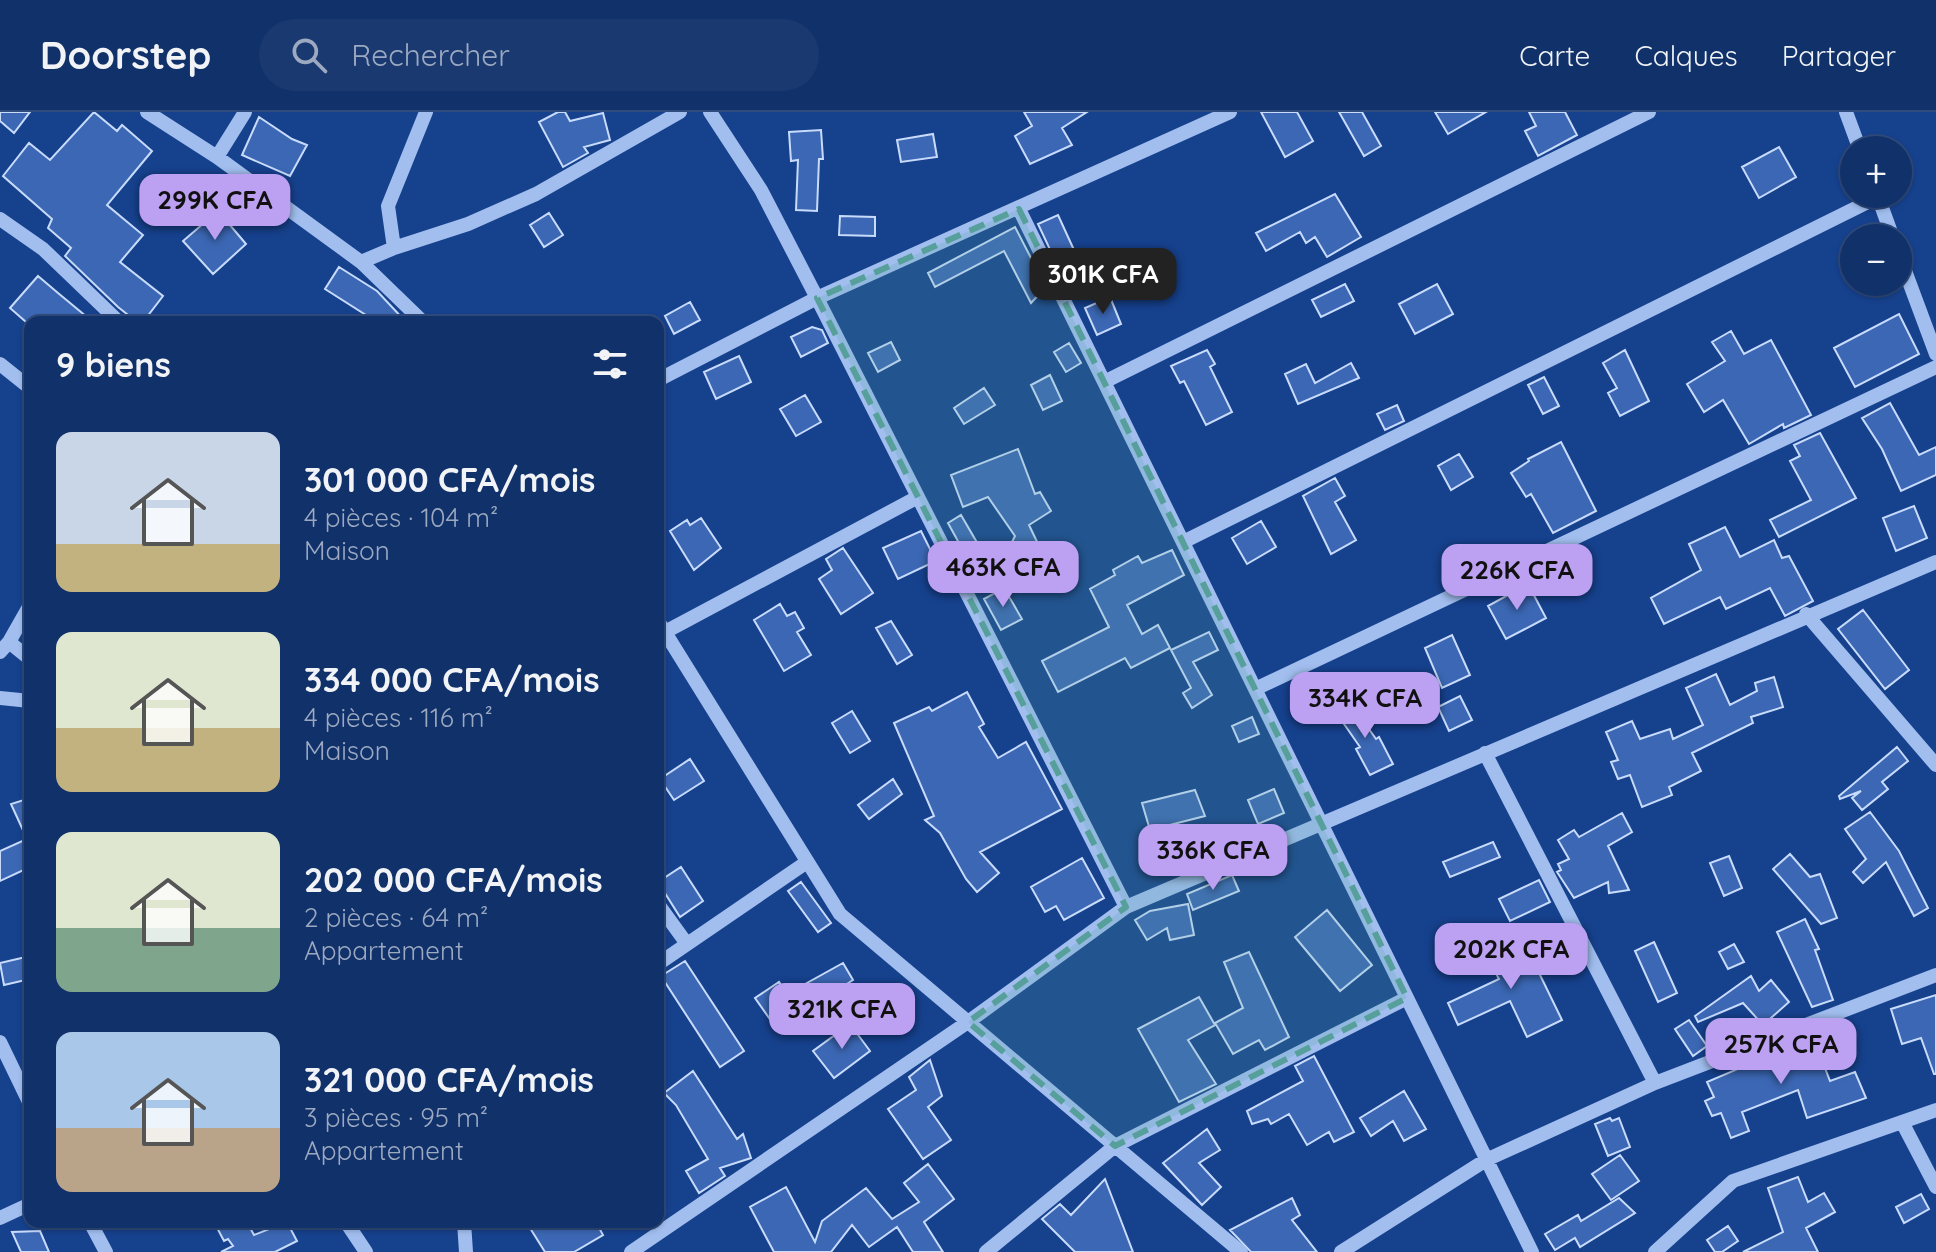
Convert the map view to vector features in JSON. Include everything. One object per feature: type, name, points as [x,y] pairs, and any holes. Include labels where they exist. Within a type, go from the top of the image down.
[{"type":"street","points":[[147,112],[217,157],[361,262],[417,316]]},
{"type":"street","points":[[217,157],[245,112]]},
{"type":"street","points":[[394,248],[388,206],[426,112]]},
{"type":"street","points":[[361,262],[468,224],[536,194],[680,112]]},
{"type":"street","points":[[710,112],[761,190],[1126,907]]},
{"type":"street","points":[[664,377],[817,298],[1230,112]]},
{"type":"street","points":[[1104,382],[1649,112]]},
{"type":"street","points":[[1846,112],[1855,136]]},
{"type":"street","points":[[1183,542],[1853,208]]},
{"type":"street","points":[[1019,209],[1532,1252]]},
{"type":"street","points":[[0,219],[43,249],[107,316]]},
{"type":"street","points":[[1912,290],[1936,354]]},
{"type":"street","points":[[0,364],[24,383]]},
{"type":"street","points":[[1255,689],[1936,367]]},
{"type":"street","points":[[664,626],[918,497]]},
{"type":"street","points":[[631,1252],[968,1022],[1126,907],[1806,614],[1936,562]]},
{"type":"street","points":[[1806,614],[1936,765]]},
{"type":"street","points":[[24,615],[5,647],[24,656]]},
{"type":"street","points":[[664,630],[840,914],[1241,1252]]},
{"type":"street","points":[[0,698],[24,700]]},
{"type":"street","points":[[1485,753],[1655,1083]]},
{"type":"street","points":[[664,960],[807,862]]},
{"type":"street","points":[[664,912],[687,944]]},
{"type":"street","points":[[1341,1252],[1486,1160],[1655,1083],[1936,975]]},
{"type":"street","points":[[986,1252],[1115,1146],[1407,998]]},
{"type":"street","points":[[0,1042],[24,1092]]},
{"type":"street","points":[[1655,1252],[1733,1181],[1936,1110]]},
{"type":"street","points":[[1902,1122],[1936,1187]]},
{"type":"street","points":[[0,1218],[24,1207]]},
{"type":"street","points":[[93,1228],[106,1252]]},
{"type":"street","points":[[350,1228],[366,1252]]},
{"type":"street","points":[[464,1228],[466,1252]]},
{"type":"highlighted area","points":[[1019,209],[1407,998],[1115,1146],[968,1022],[1126,907],[817,298]]},
{"type":"building","points":[[0,112],[30,112],[14,133],[0,121]]},
{"type":"building","points":[[94,112],[117,131],[122,125],[152,151],[107,205],[143,235],[120,262],[163,296],[148,316],[129,316],[65,256],[71,248],[48,228],[52,219],[3,176],[29,143],[50,160]]},
{"type":"building","points":[[558,112],[565,112],[570,121],[603,113],[610,140],[584,147],[588,153],[563,167],[539,122]]},
{"type":"building","points":[[1024,112],[1087,112],[1062,128],[1072,145],[1030,164],[1015,136],[1032,126]]},
{"type":"building","points":[[1261,112],[1297,112],[1313,141],[1285,157]]},
{"type":"building","points":[[1339,112],[1362,112],[1381,146],[1364,156]]},
{"type":"building","points":[[1435,112],[1486,112],[1448,134]]},
{"type":"building","points":[[1529,112],[1565,112],[1577,135],[1538,156],[1525,131],[1536,126]]},
{"type":"building","points":[[259,117],[307,145],[290,176],[242,155]]},
{"type":"building","points":[[821,130],[823,159],[819,159],[817,211],[796,210],[798,160],[791,161],[789,132]]},
{"type":"building","points":[[933,134],[937,157],[901,162],[897,140]]},
{"type":"building","points":[[1779,147],[1796,177],[1759,198],[1742,167]]},
{"type":"building","points":[[1335,194],[1361,237],[1327,257],[1315,237],[1306,243],[1300,232],[1266,251],[1256,233]]},
{"type":"building","points":[[218,211],[246,244],[213,274],[183,241]]},
{"type":"building","points":[[549,213],[563,235],[544,247],[530,225]]},
{"type":"building","points":[[1058,215],[1074,250],[1054,258],[1038,224]]},
{"type":"building","points":[[840,216],[875,217],[875,236],[839,235]]},
{"type":"building","points":[[1015,227],[1046,287],[1031,303],[1004,251],[935,287],[928,273]]},
{"type":"building","points":[[339,267],[377,291],[400,316],[368,316],[325,289]]},
{"type":"building","points":[[38,276],[86,316],[24,316],[24,320],[10,308]]},
{"type":"building","points":[[1345,284],[1354,301],[1321,317],[1312,300]]},
{"type":"building","points":[[1437,284],[1453,314],[1415,334],[1399,304]]},
{"type":"building","points":[[1110,297],[1121,324],[1097,335],[1085,308]]},
{"type":"building","points":[[690,302],[700,320],[674,334],[665,316]]},
{"type":"building","points":[[1899,314],[1919,354],[1855,387],[1834,348]]},
{"type":"building","points":[[812,327],[822,330],[828,343],[801,357],[791,337]]},
{"type":"building","points":[[1731,331],[1744,354],[1771,340],[1811,415],[1784,428],[1783,424],[1749,444],[1723,400],[1704,412],[1687,384],[1725,361],[1712,342]]},
{"type":"building","points":[[891,342],[900,360],[878,372],[868,353]]},
{"type":"building","points":[[1069,343],[1081,363],[1066,372],[1054,352]]},
{"type":"building","points":[[1207,350],[1215,364],[1210,367],[1232,412],[1206,425],[1184,381],[1180,383],[1171,366]]},
{"type":"building","points":[[1625,350],[1649,401],[1620,416],[1608,393],[1617,388],[1603,363]]},
{"type":"building","points":[[739,356],[751,382],[716,399],[704,372]]},
{"type":"building","points":[[1351,363],[1359,378],[1298,404],[1285,374],[1306,364],[1315,383]]},
{"type":"building","points":[[1050,375],[1062,401],[1043,410],[1031,385]]},
{"type":"building","points":[[1544,377],[1559,406],[1543,414],[1528,385]]},
{"type":"building","points":[[984,388],[995,405],[964,424],[954,408]]},
{"type":"building","points":[[805,395],[821,422],[796,436],[780,409]]},
{"type":"building","points":[[1890,403],[1919,455],[1936,447],[1936,475],[1901,491],[1882,449],[1862,418]]},
{"type":"building","points":[[1397,405],[1404,421],[1385,430],[1377,414]]},
{"type":"building","points":[[1820,433],[1856,498],[1779,537],[1770,520],[1811,500],[1790,461],[1800,456],[1794,445]]},
{"type":"building","points":[[1561,442],[1596,511],[1553,533],[1531,494],[1526,497],[1511,473],[1528,459]]},
{"type":"building","points":[[1018,449],[1035,494],[1040,492],[1051,511],[1029,525],[1041,550],[1019,560],[1011,544],[1015,536],[988,497],[963,507],[951,475]]},
{"type":"building","points":[[1459,454],[1473,477],[1451,490],[1438,466]]},
{"type":"building","points":[[1335,478],[1345,496],[1335,502],[1356,540],[1331,554],[1303,496]]},
{"type":"building","points":[[1914,506],[1927,538],[1896,551],[1883,518]]},
{"type":"building","points":[[961,515],[979,546],[965,554],[948,523]]},
{"type":"building","points":[[701,518],[721,548],[694,570],[670,531],[687,520],[690,525]]},
{"type":"building","points":[[1261,521],[1276,547],[1247,564],[1232,538]]},
{"type":"building","points":[[1725,527],[1740,557],[1774,540],[1782,558],[1789,556],[1813,601],[1785,616],[1770,588],[1726,609],[1720,597],[1664,624],[1651,598],[1701,570],[1689,544]]},
{"type":"building","points":[[921,531],[936,561],[898,579],[883,548]]},
{"type":"building","points":[[843,548],[873,593],[841,614],[819,579],[832,570],[826,559]]},
{"type":"building","points":[[1172,550],[1184,575],[1127,605],[1142,634],[1158,625],[1170,648],[1131,668],[1125,658],[1058,692],[1042,661],[1109,627],[1090,589],[1115,575],[1113,570],[1138,556],[1142,563]]},
{"type":"building","points":[[1528,584],[1546,618],[1506,639],[1488,606]]},
{"type":"building","points":[[1004,588],[1022,619],[1001,630],[984,599]]},
{"type":"building","points":[[780,604],[787,616],[795,612],[804,628],[797,632],[811,655],[784,671],[754,620]]},
{"type":"building","points":[[1863,610],[1909,670],[1885,689],[1838,629]]},
{"type":"building","points":[[891,621],[912,655],[897,664],[876,628]]},
{"type":"building","points":[[1209,632],[1218,650],[1193,662],[1212,695],[1192,708],[1183,693],[1191,688],[1171,650]]},
{"type":"building","points":[[1452,635],[1470,675],[1442,688],[1425,648]]},
{"type":"building","points":[[1716,674],[1730,705],[1757,691],[1755,683],[1774,677],[1783,707],[1751,717],[1753,723],[1692,753],[1701,771],[1669,787],[1672,795],[1642,807],[1630,775],[1618,779],[1611,762],[1618,760],[1606,732],[1632,721],[1640,739],[1670,729],[1673,739],[1703,725],[1686,688]]},
{"type":"building","points":[[967,692],[984,724],[979,727],[998,758],[1026,742],[1062,809],[980,852],[999,873],[977,892],[966,879],[940,833],[925,820],[934,816],[894,723],[929,707],[932,711]]},
{"type":"building","points":[[1460,696],[1472,720],[1449,731],[1438,707]]},
{"type":"building","points":[[1349,701],[1376,739],[1379,737],[1393,764],[1370,775],[1356,749],[1360,747],[1335,711]]},
{"type":"building","points":[[852,711],[870,741],[850,753],[832,723]]},
{"type":"building","points":[[1252,717],[1259,734],[1239,742],[1232,726]]},
{"type":"building","points":[[1897,747],[1908,761],[1882,782],[1888,789],[1862,810],[1852,798],[1861,791],[1840,799],[1839,796]]},
{"type":"building","points":[[690,759],[704,781],[674,800],[664,785],[664,776]]},
{"type":"building","points":[[893,779],[902,794],[869,819],[858,805]]},
{"type":"building","points":[[1274,789],[1284,813],[1258,824],[1248,800]]},
{"type":"building","points":[[1195,790],[1205,816],[1150,830],[1142,803]]},
{"type":"building","points":[[24,800],[24,832],[11,804]]},
{"type":"building","points":[[1870,812],[1899,851],[1928,908],[1914,916],[1886,862],[1863,883],[1853,872],[1866,859],[1845,829]]},
{"type":"building","points":[[1622,813],[1632,832],[1608,846],[1629,890],[1609,893],[1608,882],[1574,898],[1557,872],[1561,870],[1558,864],[1569,859],[1558,840],[1574,830],[1579,837]]},
{"type":"building","points":[[24,840],[24,870],[0,881],[0,851]]},
{"type":"building","points":[[1493,842],[1500,857],[1450,877],[1443,862]]},
{"type":"building","points":[[1790,854],[1810,877],[1820,874],[1837,918],[1821,924],[1773,869]]},
{"type":"building","points":[[1729,856],[1742,888],[1724,896],[1710,863]]},
{"type":"building","points":[[1082,858],[1104,898],[1064,920],[1056,906],[1045,912],[1031,887]]},
{"type":"building","points":[[681,867],[703,901],[680,917],[664,892],[664,878]]},
{"type":"building","points":[[1232,875],[1239,891],[1193,910],[1187,894]]},
{"type":"building","points":[[1539,880],[1550,902],[1510,921],[1499,899]]},
{"type":"building","points":[[801,882],[831,923],[818,932],[788,891]]},
{"type":"building","points":[[1188,904],[1194,935],[1170,940],[1167,928],[1147,940],[1135,920],[1150,911]]},
{"type":"building","points":[[1327,910],[1372,965],[1340,991],[1295,937]]},
{"type":"building","points":[[1805,919],[1819,949],[1815,950],[1833,1000],[1812,1007],[1777,932]]},
{"type":"building","points":[[1521,936],[1562,1020],[1527,1037],[1510,1001],[1458,1025],[1448,1003],[1499,979],[1485,953]]},
{"type":"building","points":[[1654,942],[1677,993],[1658,1002],[1635,951]]},
{"type":"building","points":[[1734,944],[1744,962],[1728,969],[1719,952]]},
{"type":"building","points":[[1249,952],[1289,1037],[1265,1050],[1259,1040],[1233,1054],[1215,1023],[1243,1008],[1224,962]]},
{"type":"building","points":[[24,957],[24,980],[4,985],[0,963]]},
{"type":"building","points":[[685,961],[744,1051],[720,1067],[664,981],[664,974]]},
{"type":"building","points":[[843,963],[853,980],[809,1008],[806,1004],[774,1025],[755,998],[779,982],[787,994]]},
{"type":"building","points":[[1751,976],[1759,991],[1771,980],[1789,1002],[1763,1025],[1743,1003],[1698,1022],[1695,1016]]},
{"type":"building","points":[[1936,995],[1934,1074],[1921,1038],[1902,1044],[1891,1009]]},
{"type":"building","points":[[1199,997],[1215,1025],[1188,1040],[1216,1084],[1179,1102],[1138,1029]]},
{"type":"building","points":[[1689,1020],[1707,1046],[1693,1056],[1675,1029]]},
{"type":"building","points":[[850,1024],[870,1051],[834,1078],[813,1051]]},
{"type":"building","points":[[1813,1037],[1830,1081],[1855,1072],[1866,1098],[1807,1118],[1798,1090],[1742,1112],[1749,1131],[1731,1138],[1721,1113],[1712,1116],[1705,1101],[1714,1097],[1707,1082]]},
{"type":"building","points":[[1314,1056],[1354,1132],[1334,1142],[1329,1132],[1307,1145],[1289,1114],[1271,1124],[1268,1119],[1252,1124],[1247,1111],[1303,1081],[1295,1066]]},
{"type":"building","points":[[930,1060],[942,1096],[928,1107],[951,1140],[923,1159],[888,1109],[916,1090],[909,1077]]},
{"type":"building","points":[[693,1071],[737,1139],[743,1134],[751,1158],[720,1168],[725,1176],[699,1193],[686,1171],[708,1159],[676,1105],[664,1093]]},
{"type":"building","points":[[1404,1091],[1426,1129],[1404,1141],[1393,1121],[1371,1136],[1360,1118]]},
{"type":"building","points":[[1610,1118],[1612,1121],[1619,1118],[1630,1147],[1608,1156],[1595,1124]]},
{"type":"building","points":[[1207,1129],[1220,1150],[1199,1163],[1221,1187],[1202,1205],[1163,1163]]},
{"type":"building","points":[[1620,1155],[1639,1181],[1611,1200],[1592,1174]]},
{"type":"building","points":[[928,1164],[954,1199],[924,1222],[943,1252],[913,1252],[897,1227],[869,1247],[852,1225],[831,1252],[774,1252],[750,1207],[786,1187],[815,1242],[822,1221],[866,1188],[892,1219],[919,1202],[904,1183]]},
{"type":"building","points":[[1798,1177],[1808,1202],[1824,1193],[1835,1212],[1806,1228],[1818,1252],[1743,1252],[1783,1232],[1768,1188]]},
{"type":"building","points":[[1105,1179],[1133,1252],[1075,1252],[1042,1219],[1060,1204],[1071,1215]]},
{"type":"building","points":[[1921,1194],[1929,1209],[1904,1223],[1896,1207]]},
{"type":"building","points":[[1292,1198],[1300,1215],[1292,1220],[1317,1252],[1251,1252],[1230,1230]]},
{"type":"building","points":[[1619,1198],[1635,1213],[1580,1247],[1575,1238],[1555,1250],[1545,1234],[1578,1215],[1581,1221]]},
{"type":"building","points":[[1728,1226],[1738,1241],[1722,1252],[1715,1252],[1707,1240]]},
{"type":"building","points":[[217,1228],[250,1228],[254,1235],[272,1228],[290,1228],[297,1241],[275,1252],[221,1252],[233,1246],[228,1239],[224,1241]]},
{"type":"building","points":[[530,1228],[599,1228],[603,1235],[574,1252],[545,1252]]},
{"type":"building","points":[[40,1231],[49,1252],[21,1252],[12,1232]]}]
